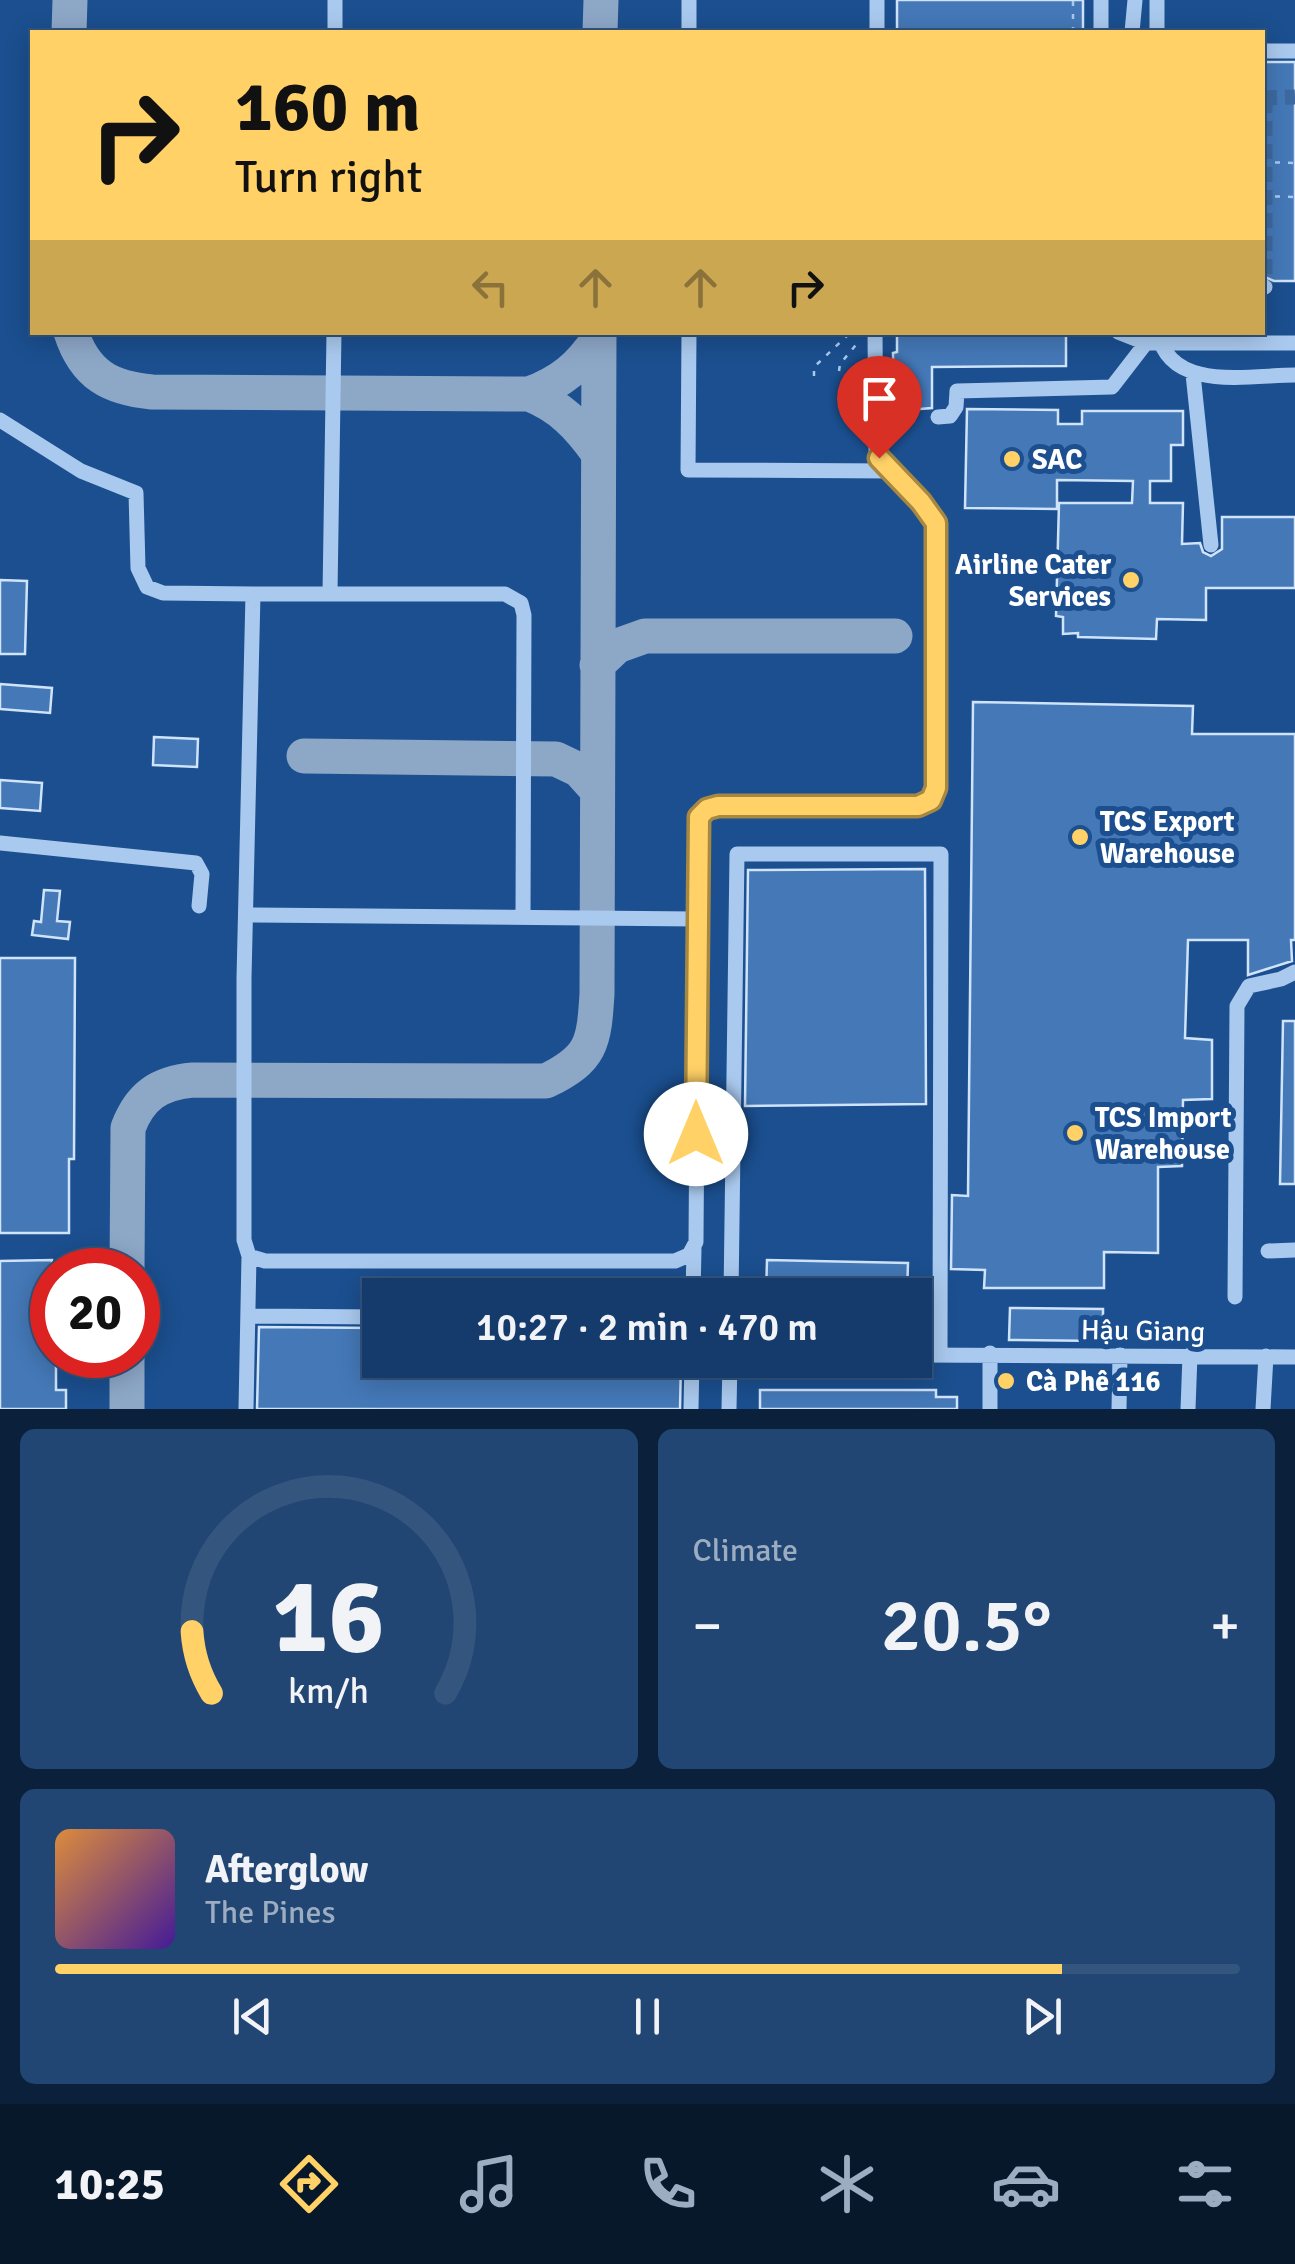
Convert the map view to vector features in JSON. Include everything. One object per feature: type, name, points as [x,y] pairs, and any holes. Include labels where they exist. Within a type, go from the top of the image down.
[{"type":"street","points":[[335,0],[335,30]]},
{"type":"street","points":[[690,0],[690,30]]},
{"type":"street","points":[[876,30],[877,0]]},
{"type":"street","points":[[1100,30],[1101,0]]},
{"type":"street","points":[[1132,30],[1135,0]]},
{"type":"street","points":[[1157,0],[1157,30]]},
{"type":"street","points":[[1265,51],[1295,51]]},
{"type":"street","points":[[330,594],[334,335]]},
{"type":"street","points":[[689,335],[688,470],[891,471]]},
{"type":"street","points":[[693,1278],[697,823],[707,809],[718,806],[918,806],[934,794],[937,781],[936,523],[876,450],[876,335]]},
{"type":"street","points":[[1151,338],[1172,361],[1193,374],[1295,375]]},
{"type":"street","points":[[938,417],[950,416],[954,411],[956,391],[1107,388],[1151,338],[1295,343]]},
{"type":"street","points":[[1193,374],[1211,544]]},
{"type":"street","points":[[0,420],[81,471],[136,494],[140,579],[162,594],[504,594],[521,603],[523,918]]},
{"type":"street","points":[[246,1409],[246,915],[253,594]]},
{"type":"street","points":[[0,843],[196,863],[202,869],[199,906]]},
{"type":"street","points":[[731,1278],[737,854],[941,854],[940,1354]]},
{"type":"street","points":[[246,915],[696,919]]},
{"type":"street","points":[[1235,1297],[1237,1006],[1249,986],[1295,972]]},
{"type":"street","points":[[249,1256],[265,1261],[652,1262],[676,1261],[694,1250]]},
{"type":"street","points":[[1268,1250],[1295,1250]]},
{"type":"street","points":[[248,1316],[362,1317]]},
{"type":"street","points":[[990,1353],[990,1409]]},
{"type":"street","name":"Hậu Giang","points":[[932,1354],[1295,1357]]},
{"type":"street","points":[[1118,1409],[1120,1354]]},
{"type":"street","points":[[1188,1409],[1190,1356]]},
{"type":"street","points":[[1264,1409],[1266,1356]]},
{"type":"street","points":[[692,1378],[692,1409]]},
{"type":"street","points":[[729,1409],[730,1378]]},
{"type":"path","points":[[1072,0],[1072,30]]},
{"type":"path","points":[[1265,162],[1295,163]]},
{"type":"path","points":[[1265,196],[1295,197]]},
{"type":"path","points":[[814,376],[814,367],[848,335]]},
{"type":"path","points":[[840,371],[840,364],[864,335]]},
{"type":"building","points":[[897,0],[1083,0],[1083,30],[897,30]]},
{"type":"building","points":[[1265,62],[1295,62],[1295,281],[1265,277]]},
{"type":"building","points":[[897,335],[1066,335],[1066,366],[932,367],[932,408],[894,411],[893,353],[897,352]]},
{"type":"building","points":[[967,409],[1058,410],[1058,424],[1082,424],[1082,411],[1183,411],[1183,445],[1171,445],[1171,481],[1150,481],[1150,503],[1183,503],[1182,544],[1200,543],[1203,552],[1211,556],[1222,549],[1222,517],[1295,517],[1295,588],[1206,588],[1206,620],[1157,619],[1156,639],[1063,634],[1063,617],[1056,616],[1059,503],[1132,503],[1133,481],[1057,480],[1057,509],[965,508]]},
{"type":"building","points":[[0,580],[27,581],[25,654],[0,654]]},
{"type":"building","points":[[0,684],[52,688],[50,713],[0,709]]},
{"type":"building","points":[[973,702],[1193,706],[1192,734],[1295,734],[1292,961],[1248,975],[1248,940],[1188,940],[1185,1038],[1212,1040],[1212,1099],[1183,1100],[1182,1166],[1158,1167],[1158,1253],[1104,1252],[1104,1288],[984,1288],[985,1270],[951,1269],[952,1195],[968,1196]]},
{"type":"building","points":[[154,737],[198,739],[197,767],[153,765]]},
{"type":"building","points":[[0,780],[42,783],[40,811],[0,808]]},
{"type":"building","points":[[925,869],[926,1104],[745,1106],[748,870]]},
{"type":"building","points":[[44,890],[60,891],[57,921],[70,922],[68,939],[32,935],[34,921],[41,922]]},
{"type":"building","points":[[0,958],[75,958],[74,1159],[69,1159],[69,1233],[0,1233]]},
{"type":"building","points":[[1283,1021],[1295,1021],[1295,1184],[1280,1184]]},
{"type":"building","points":[[30,1260],[30,1378],[56,1378],[56,1390],[66,1390],[66,1409],[0,1409],[0,1261]]},
{"type":"building","points":[[767,1260],[908,1263],[908,1278],[766,1278]]},
{"type":"building","points":[[1010,1308],[1103,1309],[1103,1341],[1009,1340]]},
{"type":"building","points":[[259,1327],[362,1328],[362,1378],[681,1378],[680,1409],[257,1409]]},
{"type":"building","points":[[760,1390],[936,1390],[936,1397],[957,1397],[957,1409],[760,1409]]},
{"type":"taxiway","points":[[69,30],[70,0]]},
{"type":"taxiway","points":[[600,30],[601,0]]},
{"type":"taxiway","points":[[72,335],[84,359],[101,377],[124,387],[152,392],[529,394],[569,372],[599,338]]},
{"type":"taxiway","points":[[127,1248],[128,1128],[138,1107],[152,1093],[170,1084],[193,1080],[546,1081],[573,1065],[588,1048],[597,994],[599,335]]},
{"type":"taxiway","points":[[529,394],[568,418],[598,453]]},
{"type":"taxiway","points":[[597,665],[617,646],[645,636],[895,636]]},
{"type":"taxiway","points":[[304,756],[556,759],[579,770],[597,790]]},
{"type":"taxiway","points":[[127,1378],[127,1409]]},
{"type":"tunnel","points":[[1265,98],[1295,97]]},
{"type":"tunnel","points":[[1265,98],[1265,287]]},
{"type":"place","name":"SAC","points":[[1012,459]]},
{"type":"place","name":"Airline Cater Services","points":[[1131,580]]},
{"type":"place","name":"TCS Export Warehouse","points":[[1080,837]]},
{"type":"place","name":"TCS Import Warehouse","points":[[1075,1133]]},
{"type":"place","name":"Cà Phê 116","points":[[1006,1381]]},
{"type":"route","points":[[696,1134],[699,817],[718,806],[918,806],[931,800],[936,788],[936,523],[879,458]]}]
